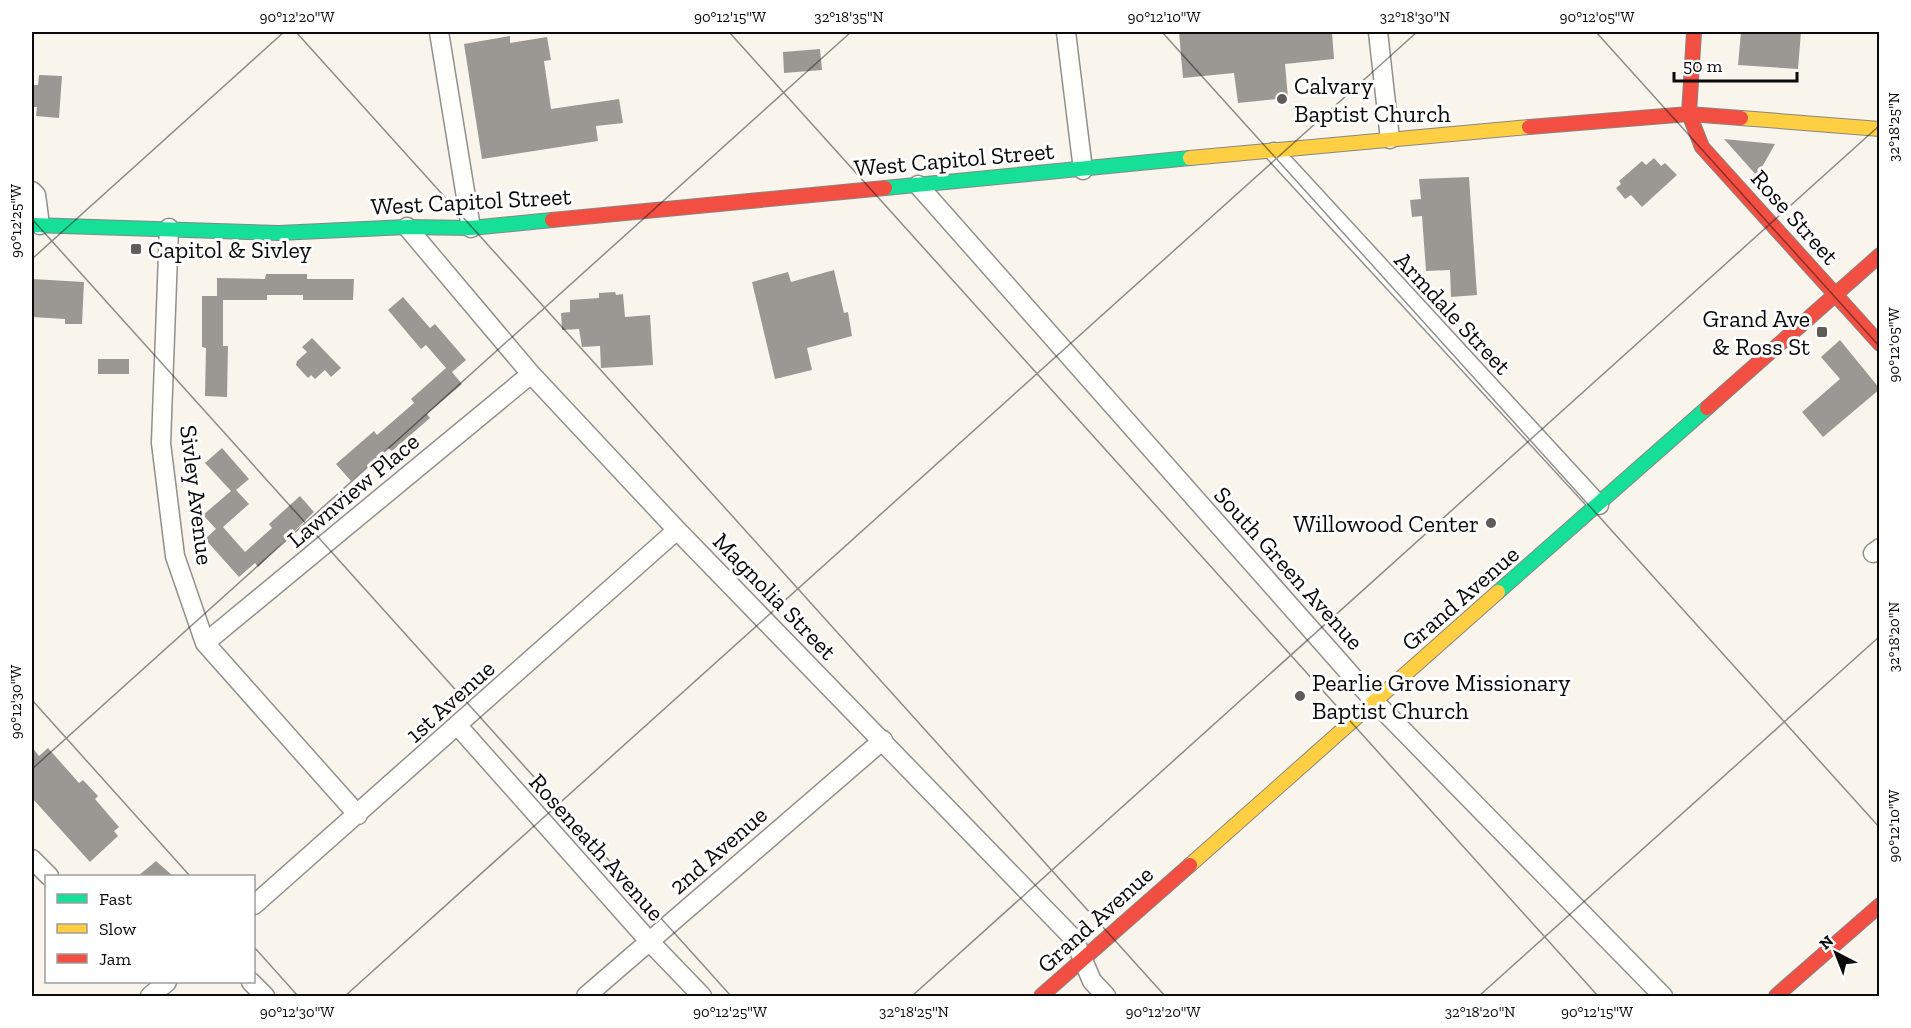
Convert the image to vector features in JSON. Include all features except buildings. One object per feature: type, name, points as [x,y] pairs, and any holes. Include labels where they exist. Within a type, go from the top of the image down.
[{"type":"main road","points":[[1689,114],[1694,32]]},
{"type":"main road","name":"West Capitol Street","points":[[36,225],[279,233],[407,227],[471,228],[1390,139],[1689,114],[1880,129]]},
{"type":"main road","name":"Rose Street","points":[[1689,114],[1702,147],[1880,344]]},
{"type":"main road","name":"Grand Avenue","points":[[1041,996],[1880,255]]},
{"type":"main road","points":[[1776,996],[1880,905]]},
{"type":"street","points":[[439,32],[471,228]]},
{"type":"street","points":[[1066,32],[1083,170]]},
{"type":"street","points":[[1377,32],[1390,139]]},
{"type":"street","name":"Armdale Street","points":[[1274,152],[1599,505]]},
{"type":"street","name":"South Green Avenue","points":[[918,185],[1375,702],[1663,996]]},
{"type":"street","points":[[32,191],[36,195],[36,225]]},
{"type":"street","name":"Magnolia Street","points":[[407,227],[531,374],[677,530],[1074,939],[1092,981],[1106,996]]},
{"type":"street","name":"Sivley Avenue","points":[[169,228],[162,443],[175,556],[205,643],[358,815]]},
{"type":"street","name":"Lawnview Place","points":[[205,643],[531,374]]},
{"type":"street","name":"1st Avenue","points":[[255,905],[677,530]]},
{"type":"street","name":"Roseneath Avenue","points":[[458,726],[649,941],[702,996]]},
{"type":"street","name":"2nd Avenue","points":[[586,996],[882,740]]},
{"type":"street","points":[[32,859],[48,875]]},
{"type":"street","points":[[253,983],[265,996]]},
{"type":"traffic: fast","points":[[885,188],[1190,158]]},
{"type":"traffic: fast","points":[[32,225],[279,233],[407,227],[471,228],[552,220]]},
{"type":"traffic: fast","points":[[1498,592],[1707,408]]},
{"type":"traffic: slow","points":[[1741,118],[1880,129]]},
{"type":"traffic: slow","points":[[1190,158],[1529,127]]},
{"type":"traffic: slow","points":[[1190,865],[1498,592]]},
{"type":"traffic: jam","points":[[1694,32],[1689,114],[1702,147],[1880,344]]},
{"type":"traffic: jam","points":[[1529,127],[1689,114],[1741,118]]},
{"type":"traffic: jam","points":[[552,220],[885,188]]},
{"type":"traffic: jam","points":[[1707,408],[1880,255]]},
{"type":"traffic: jam","points":[[1041,996],[1190,865]]},
{"type":"traffic: jam","points":[[1776,996],[1880,905]]},
{"type":"place","name":"Calvary Baptist Church","points":[[1282,99]]},
{"type":"place","name":"Capitol & Sivley","points":[[136,249]]},
{"type":"place","name":"Grand Ave & Ross St","points":[[1822,332]]},
{"type":"place","name":"Willowood Center","points":[[1491,523]]},
{"type":"place","name":"Pearlie Grove Missionary Baptist Church","points":[[1300,696]]}]
